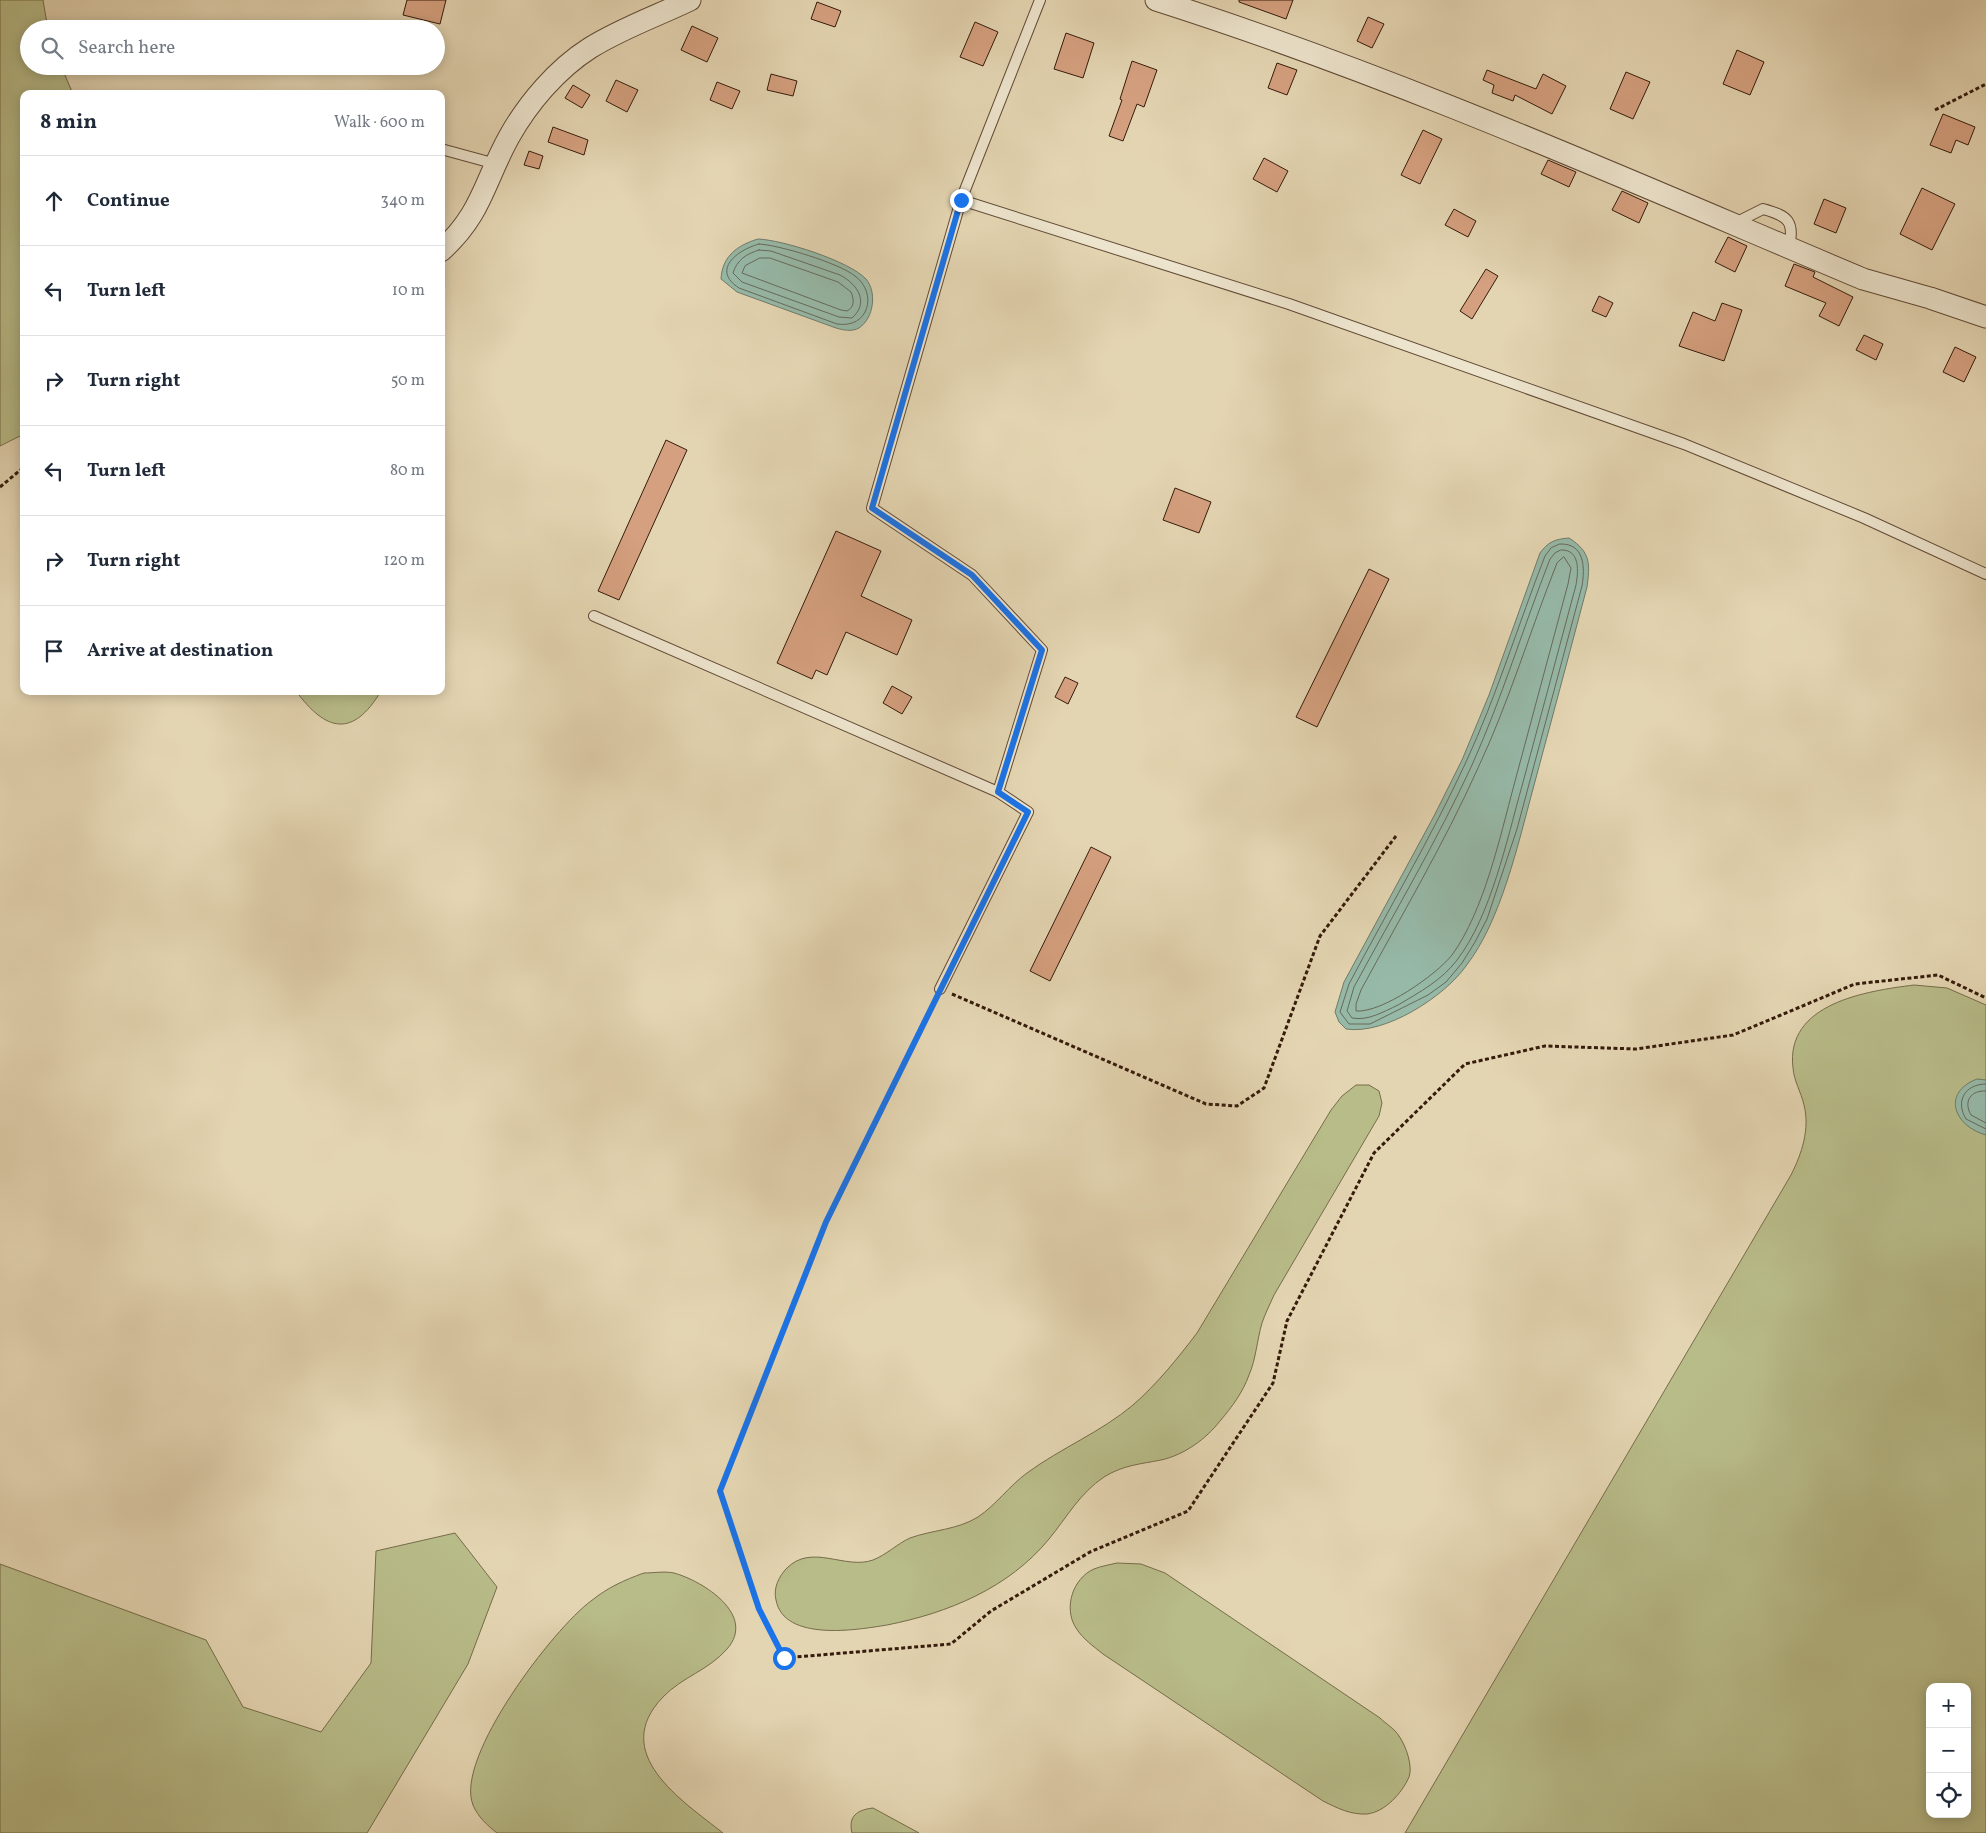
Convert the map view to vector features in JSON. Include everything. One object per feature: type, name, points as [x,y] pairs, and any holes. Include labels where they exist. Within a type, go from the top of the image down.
[{"type":"street","points":[[445,247],[472,218],[496,164],[524,113],[567,65],[590,48],[623,30],[690,0]]},
{"type":"street","points":[[1156,0],[1290,44],[1417,93],[1863,280],[1930,298],[1986,316]]},
{"type":"lane","points":[[998,792],[1042,650],[972,575],[872,508],[961,200],[1040,0]]},
{"type":"lane","points":[[445,150],[496,164]]},
{"type":"lane","points":[[961,200],[1280,301],[1684,444],[1864,518],[1986,574]]},
{"type":"lane","points":[[1732,225],[1762,210],[1780,214],[1791,224],[1793,233],[1789,248]]},
{"type":"lane","points":[[594,616],[998,792],[1028,812],[940,989]]},
{"type":"path","points":[[1935,110],[1986,84]]},
{"type":"path","points":[[0,487],[20,470]]},
{"type":"path","points":[[1396,836],[1320,936],[1264,1088],[1237,1106],[1206,1104],[940,989],[826,1222],[720,1491],[759,1609],[784,1658],[951,1644],[991,1611],[1090,1552],[1188,1511],[1273,1383],[1287,1321],[1374,1153],[1465,1064],[1545,1046],[1636,1049],[1733,1035],[1855,984],[1938,975],[1986,998]]},
{"type":"green space","points":[[0,0],[43,0],[46,20],[20,20],[20,75],[65,75],[71,90],[20,90],[20,436],[0,446]]},
{"type":"green space","points":[[299,695],[378,695],[360,717],[350,722],[339,724],[318,715]]},
{"type":"green space","points":[[1914,985],[1947,988],[1986,1005],[1986,1833],[1405,1833],[1791,1175],[1802,1150],[1806,1123],[1804,1105],[1793,1068],[1794,1046],[1802,1028],[1815,1015],[1833,1004],[1874,991]]},
{"type":"green space","points":[[1356,1085],[1369,1085],[1379,1091],[1382,1103],[1379,1116],[1274,1295],[1262,1323],[1253,1363],[1244,1387],[1229,1410],[1208,1434],[1194,1445],[1170,1458],[1125,1467],[1095,1483],[1033,1556],[996,1585],[955,1605],[910,1620],[887,1625],[841,1630],[807,1628],[792,1622],[782,1613],[775,1596],[776,1587],[784,1571],[797,1561],[818,1557],[851,1562],[873,1560],[910,1538],[962,1525],[985,1512],[1027,1473],[1108,1424],[1142,1397],[1197,1333],[1331,1110],[1342,1096]]},
{"type":"green space","points":[[455,1533],[497,1587],[468,1664],[367,1833],[0,1833],[0,1564],[206,1640],[243,1707],[321,1732],[371,1663],[376,1551]]},
{"type":"green space","points":[[1117,1563],[1141,1564],[1165,1573],[1380,1718],[1399,1736],[1406,1750],[1410,1772],[1402,1789],[1386,1806],[1367,1814],[1350,1812],[1328,1804],[1103,1654],[1085,1639],[1076,1628],[1070,1612],[1070,1603],[1076,1586],[1087,1573],[1097,1568]]},
{"type":"green space","points":[[644,1573],[674,1573],[699,1583],[723,1601],[731,1612],[735,1624],[735,1636],[727,1649],[712,1663],[678,1684],[663,1697],[648,1718],[644,1737],[647,1756],[657,1774],[688,1806],[723,1833],[497,1833],[477,1813],[473,1805],[471,1784],[478,1757],[492,1727],[532,1665],[575,1616],[603,1592]]},
{"type":"green space","points":[[873,1808],[919,1833],[852,1833],[851,1822],[855,1815],[862,1810]]},
{"type":"water","points":[[758,239],[799,247],[858,272],[869,284],[873,298],[871,312],[864,324],[853,330],[839,329],[737,292],[721,279],[724,264],[732,253],[738,248]]},
{"type":"water","points":[[1569,538],[1582,548],[1587,559],[1589,572],[1587,587],[1514,857],[1499,905],[1478,948],[1456,978],[1443,990],[1429,1001],[1395,1020],[1378,1026],[1346,1029],[1339,1022],[1335,1012],[1344,982],[1434,816],[1462,760],[1489,695],[1540,553],[1552,542]]},
{"type":"water","points":[[1977,1079],[1986,1080],[1986,1135],[1975,1131],[1966,1124],[1956,1109],[1956,1100],[1959,1092],[1966,1085]]},
{"type":"building","points":[[407,0],[446,0],[441,20],[424,20],[403,15]]},
{"type":"building","points":[[1239,0],[1293,0],[1286,19],[1239,2]]},
{"type":"building","points":[[817,2],[841,11],[835,27],[811,19]]},
{"type":"building","points":[[1368,17],[1384,24],[1372,48],[1357,41]]},
{"type":"building","points":[[975,22],[998,32],[983,66],[960,57]]},
{"type":"building","points":[[692,26],[718,38],[707,62],[681,50]]},
{"type":"building","points":[[1066,33],[1094,43],[1083,78],[1054,69]]},
{"type":"building","points":[[1737,50],[1764,62],[1750,95],[1723,84]]},
{"type":"building","points":[[1132,61],[1157,70],[1144,107],[1137,104],[1123,141],[1109,136],[1122,100],[1120,99]]},
{"type":"building","points":[[1277,63],[1297,70],[1287,95],[1268,88]]},
{"type":"building","points":[[1487,70],[1536,89],[1543,74],[1566,86],[1552,114],[1515,95],[1513,101],[1492,93],[1494,85],[1483,80]]},
{"type":"building","points":[[1626,72],[1650,82],[1633,119],[1610,109]]},
{"type":"building","points":[[771,74],[797,81],[793,96],[767,90]]},
{"type":"building","points":[[616,80],[638,90],[627,112],[606,101]]},
{"type":"building","points":[[717,82],[740,91],[732,109],[710,100]]},
{"type":"building","points":[[573,85],[590,95],[582,108],[565,98]]},
{"type":"building","points":[[1943,114],[1975,127],[1968,145],[1956,140],[1951,153],[1930,145]]},
{"type":"building","points":[[553,127],[588,140],[584,155],[548,142]]},
{"type":"building","points":[[1423,130],[1442,139],[1420,184],[1401,175]]},
{"type":"building","points":[[529,151],[543,156],[539,169],[524,165]]},
{"type":"building","points":[[1264,158],[1288,171],[1277,192],[1253,179]]},
{"type":"building","points":[[1548,160],[1576,172],[1569,187],[1541,174]]},
{"type":"building","points":[[1922,188],[1955,204],[1932,250],[1900,234]]},
{"type":"building","points":[[1622,191],[1648,203],[1639,223],[1612,210]]},
{"type":"building","points":[[1824,199],[1846,208],[1836,233],[1814,224]]},
{"type":"building","points":[[1454,209],[1476,221],[1468,237],[1445,225]]},
{"type":"building","points":[[1728,237],[1747,246],[1735,272],[1715,262]]},
{"type":"building","points":[[1794,264],[1815,272],[1813,277],[1853,297],[1839,326],[1819,316],[1826,303],[1785,286]]},
{"type":"building","points":[[1486,269],[1498,276],[1472,319],[1460,311]]},
{"type":"building","points":[[1599,296],[1613,303],[1606,317],[1592,311]]},
{"type":"building","points":[[1722,303],[1742,310],[1724,361],[1679,346],[1693,312],[1715,321]]},
{"type":"building","points":[[1864,335],[1883,344],[1876,360],[1856,350]]},
{"type":"building","points":[[1955,347],[1976,357],[1964,382],[1943,372]]},
{"type":"building","points":[[666,440],[687,450],[619,600],[598,591]]},
{"type":"building","points":[[1175,488],[1211,502],[1199,533],[1163,520]]},
{"type":"building","points":[[836,531],[881,551],[861,596],[912,620],[897,655],[846,632],[827,675],[816,670],[812,679],[777,663]]},
{"type":"building","points":[[1369,569],[1389,579],[1317,727],[1296,717]]},
{"type":"building","points":[[1065,677],[1078,683],[1068,704],[1055,697]]},
{"type":"building","points":[[892,686],[912,697],[902,714],[883,703]]},
{"type":"building","points":[[1091,847],[1111,857],[1050,981],[1030,971]]},
{"type":"route","points":[[784,1658],[759,1609],[720,1491],[826,1222],[1028,812],[998,792],[1042,650],[972,575],[872,508],[961,200]]}]
